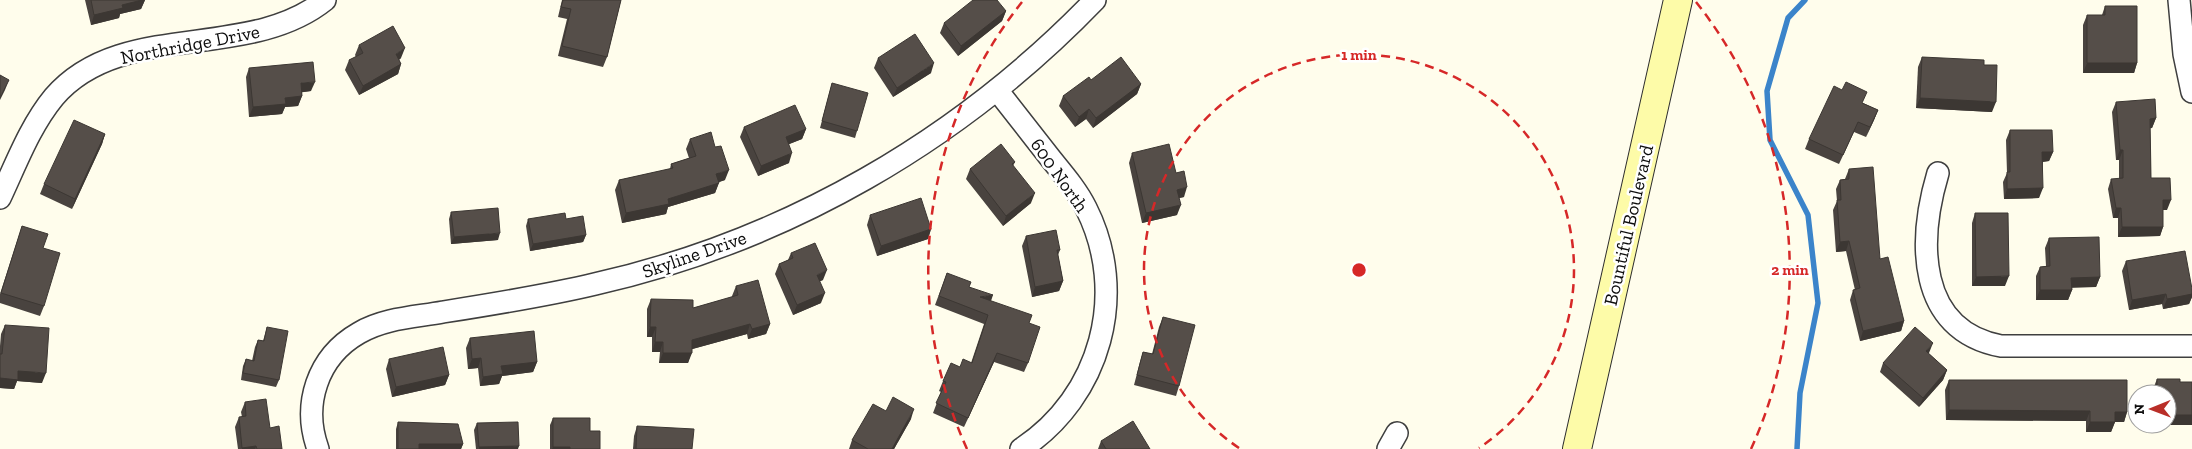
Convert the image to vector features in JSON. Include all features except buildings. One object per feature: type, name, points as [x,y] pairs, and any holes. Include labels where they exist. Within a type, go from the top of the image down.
[{"type":"main road","name":"Bountiful Boulevard","points":[[1577,449],[1678,0]]},
{"type":"street","name":"Northridge Drive","points":[[0,198],[44,111],[55,96],[84,73],[100,64],[137,51],[268,29],[296,19],[325,0]]},
{"type":"street","name":"Skyline Drive","points":[[318,449],[311,421],[311,402],[315,385],[332,355],[345,342],[360,332],[390,322],[551,294],[605,282],[685,260],[806,211],[880,171],[955,122],[997,90],[1065,32],[1095,0]]},
{"type":"street","points":[[2179,0],[2184,54],[2192,92]]},
{"type":"street","name":"600 North","points":[[997,90],[1074,188],[1086,208],[1102,254],[1106,278],[1104,326],[1098,350],[1088,374],[1063,414],[1048,429],[1022,449]]},
{"type":"street","points":[[1938,173],[1931,200],[1928,226],[1929,277],[1940,307],[1961,330],[1980,340],[2001,346],[2192,346]]},
{"type":"waterway","points":[[1797,449],[1800,393],[1818,303],[1808,215],[1770,140],[1767,91],[1788,18],[1805,0]]}]
